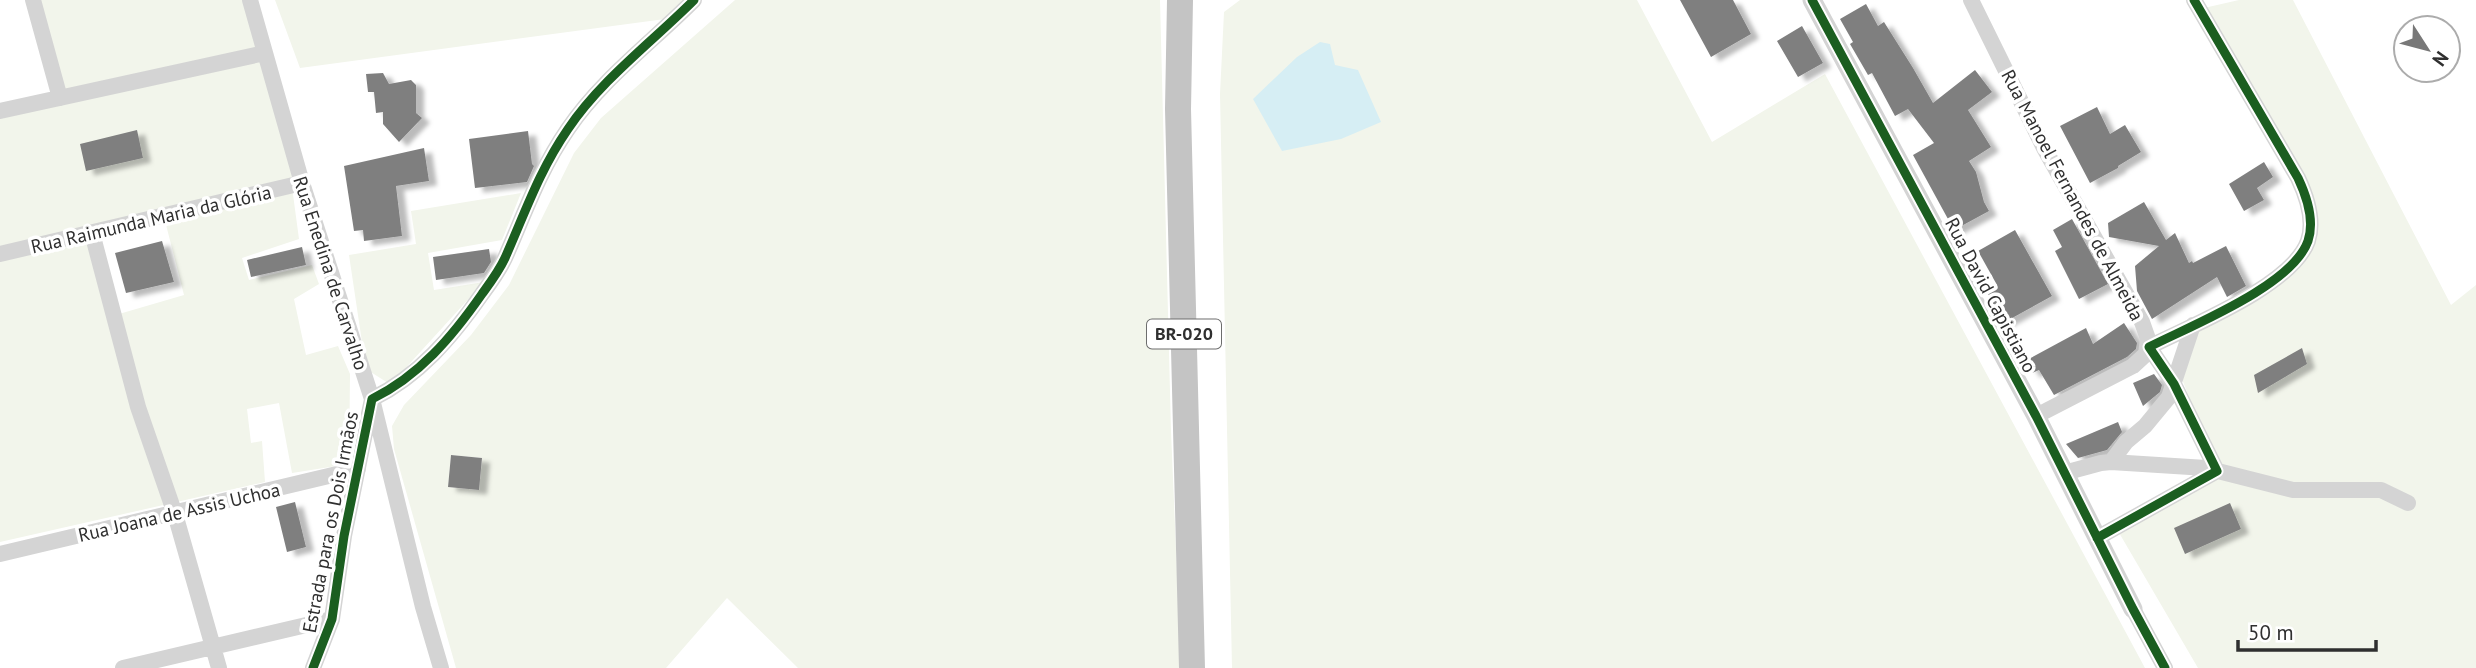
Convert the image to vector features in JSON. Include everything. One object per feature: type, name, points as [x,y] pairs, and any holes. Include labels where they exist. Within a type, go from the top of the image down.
[{"type":"highway","name":"BR-020","points":[[1180,0],[1178,136],[1192,668]]},
{"type":"street","points":[[33,0],[60,98]]},
{"type":"street","name":"Rua Enedina de Carvalho","points":[[250,0],[302,183],[372,400],[423,607],[442,668]]},
{"type":"street","name":"Estrada para os Dois Irmãos","points":[[313,668],[332,619],[344,536],[372,400],[393,389],[430,360],[454,332],[504,260],[532,191],[573,121],[585,106],[694,0]]},
{"type":"street","name":"Rua David Capistiano","points":[[1812,0],[2036,416],[2133,609]]},
{"type":"street","name":"Rua Manoel Fernandes de Almeida","points":[[1971,0],[2044,148],[2143,322],[2148,347],[2146,354],[2133,366],[2036,416]]},
{"type":"street","points":[[2194,0],[2298,178],[2306,196],[2310,226],[2308,242],[2285,272],[2241,302],[2148,347],[2174,384],[2217,471]]},
{"type":"street","points":[[0,111],[265,53]]},
{"type":"street","name":"Rua Raimunda Maria da Glória","points":[[0,254],[302,183]]},
{"type":"street","points":[[92,233],[138,407],[175,514],[219,668]]},
{"type":"street","points":[[2111,462],[2126,442],[2163,407],[2174,384],[2193,325]]},
{"type":"street","points":[[2064,473],[2111,462],[2206,468],[2293,490],[2381,490],[2408,503]]},
{"type":"street","name":"Rua Joana de Assis Uchoa","points":[[0,554],[358,469]]},
{"type":"street","points":[[2097,537],[2217,471]]},
{"type":"street","points":[[2133,609],[2165,668]]},
{"type":"street","points":[[123,668],[332,619]]},
{"type":"shaded area","points":[[33,0],[250,0],[302,183],[0,251],[0,111],[59,98]]},
{"type":"shaded area","points":[[275,0],[685,0],[665,19],[300,68]]},
{"type":"shaded area","points":[[735,0],[1160,0],[1171,431],[1181,668],[798,668],[727,598],[666,668],[456,668],[394,449],[392,426],[404,405],[471,335],[509,285],[574,153],[601,118]],"holes":[[[451,455],[482,458],[479,490],[448,487]]]},
{"type":"shaded area","points":[[1240,0],[1637,0],[1712,142],[1825,74],[2145,668],[1232,668],[1220,94],[1224,12]]},
{"type":"shaded area","points":[[2239,0],[2293,0],[2451,305],[2476,285],[2476,668],[2198,668],[2118,531],[2217,468],[2182,379],[2199,330],[2301,258],[2310,195],[2204,8]]},
{"type":"shaded area","points":[[292,187],[299,239],[242,258],[249,280],[312,265],[319,284],[294,299],[306,355],[338,346],[350,374],[349,464],[292,473],[279,403],[247,409],[251,443],[262,441],[265,482],[0,542],[0,258],[100,237],[119,314],[184,295],[164,217]]},
{"type":"shaded area","points":[[521,193],[502,240],[428,253],[434,290],[484,282],[392,383],[366,369],[349,255],[416,244],[411,211]]},
{"type":"water","points":[[1320,42],[1330,44],[1335,65],[1358,70],[1381,122],[1341,139],[1282,151],[1253,99],[1297,57]]},
{"type":"building","points":[[1680,0],[1733,0],[1751,34],[1711,57]]},
{"type":"building","points":[[1866,4],[1878,26],[1884,22],[1933,103],[1975,70],[1992,92],[1968,110],[1991,147],[1969,161],[1976,172],[1989,211],[1954,230],[1913,155],[1934,143],[1908,109],[1895,116],[1872,73],[1868,75],[1850,44],[1853,42],[1840,19]]},
{"type":"building","points":[[1802,26],[1823,63],[1798,77],[1777,41]]},
{"type":"building","points":[[383,73],[389,84],[411,80],[416,85],[416,113],[422,118],[399,142],[383,124],[383,112],[376,113],[374,92],[368,92],[366,74]]},
{"type":"building","points":[[2097,107],[2110,134],[2125,125],[2141,152],[2090,183],[2060,126]]},
{"type":"building","points":[[137,130],[143,158],[86,171],[80,144]]},
{"type":"building","points":[[528,131],[534,166],[527,182],[475,188],[469,139]]},
{"type":"building","points":[[424,148],[429,181],[396,186],[402,236],[364,241],[363,230],[354,231],[344,166]]},
{"type":"building","points":[[2264,162],[2273,177],[2257,188],[2264,200],[2244,211],[2229,184]]},
{"type":"building","points":[[2144,202],[2166,240],[2175,233],[2189,263],[2226,246],[2246,286],[2227,297],[2217,277],[2152,319],[2137,291],[2135,266],[2159,246],[2109,237],[2108,223]]},
{"type":"building","points":[[2072,219],[2108,284],[2079,299],[2055,251],[2062,247],[2053,230]]},
{"type":"building","points":[[2015,230],[2052,296],[2003,323],[1986,290],[1997,285],[1978,251]]},
{"type":"building","points":[[162,241],[174,282],[126,293],[115,253]]},
{"type":"building","points":[[302,247],[306,265],[251,277],[247,260]]},
{"type":"building","points":[[489,249],[491,262],[484,273],[436,280],[433,257]]},
{"type":"building","points":[[2124,323],[2137,343],[2136,349],[2127,357],[2054,395],[2039,370],[2032,373],[2025,361],[2086,328],[2093,344]]},
{"type":"building","points":[[2302,348],[2307,364],[2258,393],[2254,375]]},
{"type":"building","points":[[2154,374],[2162,385],[2160,392],[2143,406],[2133,383]]},
{"type":"building","points":[[2118,422],[2122,432],[2107,450],[2078,458],[2066,444]]},
{"type":"building","points":[[451,455],[482,458],[479,490],[448,487]]},
{"type":"building","points":[[295,502],[306,547],[287,552],[276,507]]},
{"type":"building","points":[[2230,503],[2241,529],[2185,554],[2174,528]]},
{"type":"cycle path","points":[[313,668],[332,619],[344,536],[372,399],[420,367],[459,325],[500,268],[541,176],[581,111],[611,78],[694,0]]},
{"type":"cycle path","points":[[1812,0],[2036,416],[2165,668]]},
{"type":"cycle path","points":[[2097,538],[2217,471],[2174,384],[2149,347],[2261,289],[2298,258],[2310,233],[2309,209],[2298,178],[2194,0]]}]
